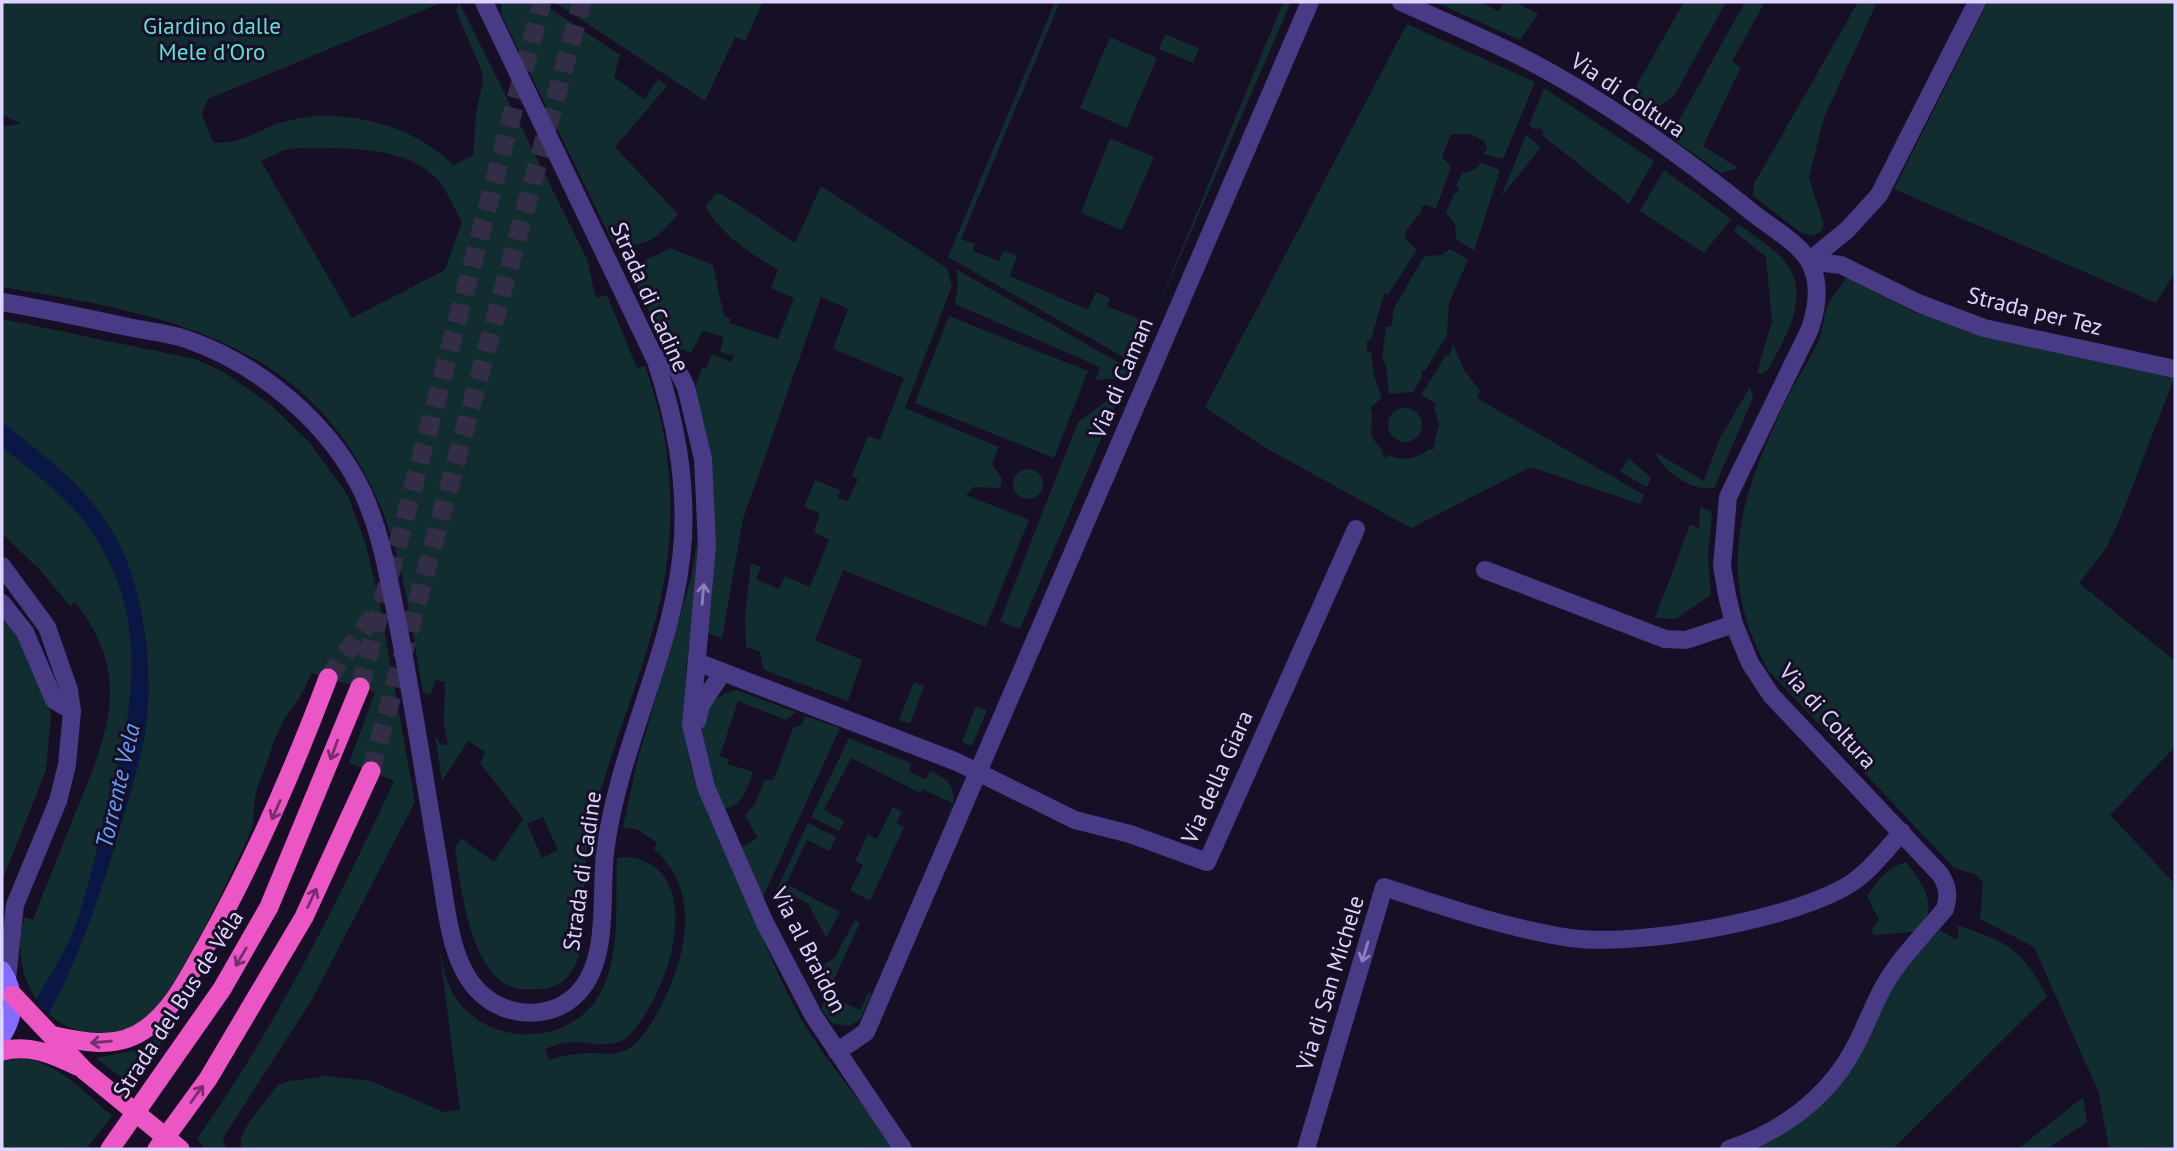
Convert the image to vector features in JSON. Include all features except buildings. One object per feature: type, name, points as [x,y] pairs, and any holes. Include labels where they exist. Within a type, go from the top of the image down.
[{"type":"highway","points":[[55,1036],[94,1045],[121,1040],[146,1029],[174,1003],[237,890],[276,811],[328,678]]},
{"type":"highway","name":"Strada del Bus de Véla","points":[[110,1149],[222,989],[269,907],[360,687]]},
{"type":"highway","points":[[157,1149],[208,1079],[304,917],[371,771]]},
{"type":"highway","points":[[7,981],[85,1071],[180,1149]]},
{"type":"highway","points":[[2,1051],[19,1046],[51,1054],[85,1071]]},
{"type":"main road","points":[[2,1037],[13,1011],[7,981]]},
{"type":"street","name":"Strada di Cadine","points":[[2,302],[186,339],[232,360],[277,390],[309,418],[338,452],[363,493],[385,562],[446,902],[465,974],[482,994],[500,1006],[522,1013],[543,1012],[565,1004],[580,991],[591,973],[598,951],[607,838],[623,767],[666,629],[680,569],[683,505],[680,445],[656,361],[484,2]]},
{"type":"street","name":"Via di Caman","points":[[979,774],[1310,2]]},
{"type":"street","name":"Via di Coltura","points":[[1401,2],[1519,56],[1587,94],[1742,205],[1809,261],[1817,299],[1812,321],[1728,497],[1722,566],[1734,624],[1750,663],[1771,695],[1902,832]]},
{"type":"street","points":[[1809,261],[1847,230],[1879,195],[1977,2]]},
{"type":"street","name":"Strada per Tez","points":[[1809,261],[1841,265],[1918,303],[1984,328],[2175,369]]},
{"type":"street","name":"Via al Braidon","points":[[656,361],[667,358],[681,375],[698,428],[703,459],[707,546],[691,725],[698,760],[713,805],[764,921],[813,1015],[903,1149]]},
{"type":"street","name":"Via della Giara","points":[[697,662],[917,747],[1075,820],[1130,834],[1207,863],[1356,529]]},
{"type":"street","points":[[2,566],[47,627],[69,690],[72,711],[72,733],[58,801],[8,910],[7,981]]},
{"type":"street","points":[[1485,570],[1665,639],[1686,640],[1734,624]]},
{"type":"street","points":[[2,603],[26,632],[54,700],[72,711]]},
{"type":"street","name":"Via al Braidon","points":[[698,760],[697,719],[701,705],[723,672]]},
{"type":"street","points":[[837,1052],[866,1032],[979,774]]},
{"type":"street","points":[[1729,1149],[1772,1131],[1824,1091],[1853,1052],[1872,1009],[1901,959],[1945,909],[1948,900],[1945,882],[1902,832]]},
{"type":"street","name":"Via di San Michele","points":[[1306,1149],[1384,887],[1495,922],[1559,935],[1647,939],[1769,915],[1814,901],[1846,887],[1862,875],[1902,832]]},
{"type":"green space","name":"Giardino dalle Mele d'Oro","points":[[2,2],[443,2],[208,99],[202,114],[213,142],[222,143],[239,140],[280,123],[302,118],[349,117],[395,129],[417,138],[453,165],[473,156],[476,112],[483,82],[481,69],[456,11],[459,2],[587,259],[596,298],[607,295],[637,368],[645,366],[655,396],[667,459],[670,523],[663,587],[589,837],[578,959],[568,976],[558,984],[539,989],[512,987],[497,978],[477,946],[464,905],[455,848],[461,838],[494,862],[523,819],[480,763],[485,752],[468,741],[442,781],[435,736],[441,745],[448,744],[444,726],[445,682],[435,680],[430,695],[423,692],[400,566],[388,526],[360,464],[324,415],[282,377],[234,348],[182,326],[125,310],[2,287],[2,127],[21,123],[2,115]],"holes":[[[298,148],[387,153],[404,158],[434,176],[462,222],[445,270],[352,318],[261,161],[284,150]],[[543,817],[558,850],[542,858],[527,824]]]},
{"type":"green space","points":[[501,2],[540,2],[620,55],[614,77],[644,99],[658,79],[667,86],[615,147],[678,214],[657,236],[635,245],[613,243],[502,16]]},
{"type":"green space","points":[[554,2],[763,2],[745,41],[735,37],[705,101]]},
{"type":"green space","points":[[1055,2],[1060,2],[961,239],[975,244],[973,251],[999,261],[1004,251],[1017,256],[1010,276],[1088,310],[1096,292],[1110,298],[1107,306],[1151,324],[1134,363],[948,257]]},
{"type":"green space","points":[[1283,2],[1291,2],[1152,322]]},
{"type":"green space","points":[[1435,2],[1478,2],[1499,11],[1504,2],[1515,2],[1538,14],[1520,40]]},
{"type":"green space","points":[[1684,2],[1726,2],[1674,96],[1644,117],[1626,104]]},
{"type":"green space","points":[[1745,2],[1765,2],[1732,62],[1741,67],[1703,146],[1738,168],[1721,173],[1670,137]]},
{"type":"green space","points":[[1858,2],[1877,2],[1823,120],[1809,178],[1824,225],[1821,232],[1811,236],[1800,232],[1753,196],[1754,184]]},
{"type":"green space","points":[[1988,2],[2175,2],[2175,272],[2156,303],[1894,189]]},
{"type":"green space","points":[[1407,24],[1535,82],[1503,159],[1484,154],[1487,148],[1484,141],[1470,134],[1451,134],[1442,157],[1451,167],[1436,209],[1427,205],[1421,206],[1422,211],[1405,232],[1406,239],[1417,250],[1388,295],[1384,293],[1371,340],[1367,341],[1367,351],[1371,352],[1374,376],[1382,398],[1370,408],[1371,436],[1383,452],[1382,455],[1387,458],[1389,455],[1410,458],[1429,449],[1433,450],[1439,424],[1434,407],[1436,404],[1421,395],[1446,355],[1449,356],[1453,344],[1464,370],[1480,391],[1477,398],[1644,495],[1640,504],[1531,467],[1411,528],[1264,447],[1205,407]]},
{"type":"green space","points":[[1165,34],[1199,48],[1193,63],[1159,49]]},
{"type":"green space","points":[[1110,37],[1157,58],[1127,128],[1080,108]]},
{"type":"green space","points":[[1544,88],[1654,161],[1629,204],[1542,135],[1544,132],[1539,127],[1536,130],[1529,125]]},
{"type":"green space","points":[[1526,135],[1541,147],[1501,197]]},
{"type":"green space","points":[[1110,138],[1154,157],[1122,230],[1081,213]]},
{"type":"green space","points":[[1481,163],[1500,170],[1474,251],[1456,239],[1455,224],[1446,213],[1454,193],[1457,193],[1459,188],[1456,186],[1462,173],[1474,170]]},
{"type":"green space","points":[[1664,170],[1731,219],[1704,253],[1640,211]]},
{"type":"green space","points":[[821,186],[947,268],[952,286],[905,408],[999,447],[992,464],[1002,479],[1000,488],[974,487],[966,495],[1029,520],[986,627],[843,570],[815,640],[862,660],[848,701],[764,670],[760,652],[746,647],[745,615],[751,563],[761,567],[756,579],[779,589],[785,576],[810,587],[829,540],[814,532],[820,513],[804,507],[815,480],[840,490],[838,498],[848,501],[858,479],[852,476],[868,436],[880,440],[904,378],[833,349],[848,309],[821,297],[743,519],[722,638],[705,632],[694,391],[702,368],[706,369],[712,354],[731,362],[734,356],[720,352],[724,337],[703,331],[691,353],[681,349],[677,358],[666,347],[635,282],[648,275],[642,262],[670,248],[713,265],[724,316],[731,319],[729,323],[778,339],[794,298],[771,288],[778,270],[728,235],[705,206],[716,193],[722,195],[795,243]]},
{"type":"green space","points":[[1738,224],[1782,258],[1796,286],[1794,314],[1789,329],[1768,370],[1762,374],[1757,373],[1772,321],[1766,257],[1734,231]]},
{"type":"green space","points":[[1450,249],[1468,260],[1449,303],[1447,335],[1425,371],[1422,370],[1422,377],[1413,392],[1389,394],[1386,365],[1382,359],[1386,326],[1391,327],[1394,308],[1422,260],[1426,256],[1441,255]]},
{"type":"green space","points":[[956,269],[1133,371],[1123,378],[1096,380],[1100,367],[955,304],[958,284]]},
{"type":"green space","points":[[1847,277],[1914,312],[1990,336],[2175,376],[2119,521],[2106,548],[2079,583],[2175,661],[2175,747],[2110,815],[2175,884],[2175,1149],[2109,1149],[2099,1093],[2034,947],[1980,919],[1983,883],[1977,875],[1954,868],[1769,671],[1752,637],[1742,603],[1738,571],[1739,540],[1745,508],[1766,444],[1819,339],[1829,304]]},
{"type":"green space","points":[[949,316],[1088,371],[1054,458],[915,403]]},
{"type":"green space","points":[[2,319],[195,359],[222,371],[271,405],[311,444],[348,496],[366,545],[380,606],[415,802],[311,1001],[223,1138],[226,1149],[205,1149],[197,1139],[279,1009],[350,874],[394,781],[349,763],[375,692],[311,673],[275,740],[257,790],[251,830],[233,871],[188,959],[159,1005],[148,1017],[120,1031],[90,1033],[62,1024],[50,1015],[39,1003],[28,983],[22,962],[20,939],[25,917],[33,920],[98,755],[109,704],[109,680],[104,654],[93,629],[75,602],[70,606],[39,569],[2,534]]},
{"type":"green space","points":[[1750,387],[1753,398],[1714,488],[1696,487],[1679,479],[1664,466],[1655,452],[1704,481],[1720,438]]},
{"type":"green space","points":[[1122,390],[1020,629],[1000,621],[1078,422]]},
{"type":"green space","points":[[1405,408],[1417,413],[1422,425],[1417,437],[1405,442],[1393,437],[1388,425],[1393,413]]},
{"type":"green space","points":[[1629,458],[1651,478],[1647,487],[1620,472]]},
{"type":"green space","points":[[1028,469],[1034,470],[1042,478],[1042,490],[1034,498],[1028,499],[1022,498],[1014,490],[1013,484],[1014,478],[1022,470]]},
{"type":"green space","points":[[1700,507],[1712,512],[1708,556],[1711,595],[1675,619],[1655,618],[1690,525],[1699,528]]},
{"type":"green space","points":[[698,536],[696,586],[685,686],[686,736],[692,771],[711,822],[801,1018],[894,1149],[241,1149],[241,1138],[248,1124],[278,1085],[290,1081],[326,1076],[371,1081],[444,1112],[460,1110],[439,945],[450,988],[473,1017],[512,1033],[533,1034],[554,1030],[573,1022],[590,1008],[608,975],[615,943],[617,858],[622,857],[636,858],[653,866],[667,881],[674,902],[675,926],[664,977],[641,1021],[621,1041],[606,1044],[572,1042],[545,1049],[549,1060],[581,1053],[618,1053],[634,1045],[644,1034],[663,1002],[678,963],[683,943],[684,903],[679,884],[669,866],[654,849],[657,843],[637,829],[623,827],[637,762],[691,578]]},
{"type":"green space","points":[[2,610],[18,630],[47,698],[51,715],[46,770],[2,881]]},
{"type":"green space","points":[[914,682],[924,686],[910,724],[899,720]]},
{"type":"green space","points":[[736,690],[796,712],[786,720],[738,701],[720,756],[729,759],[728,764],[753,772],[739,801],[722,809],[705,759],[703,724],[708,709],[718,698]]},
{"type":"green space","points":[[976,706],[987,710],[972,746],[962,742]]},
{"type":"green space","points":[[805,716],[840,728],[763,897],[739,848],[758,838],[745,816],[755,804],[764,781],[774,779],[793,728],[801,725]]},
{"type":"green space","points":[[849,738],[911,763],[909,772],[926,779],[930,771],[944,779],[953,795],[953,802],[948,817],[952,803],[922,789],[920,793],[851,758],[824,810],[844,821],[839,831],[811,817]]},
{"type":"green space","points":[[893,807],[902,812],[896,823],[904,827],[870,901],[850,890],[863,865],[855,861],[868,834],[877,839]]},
{"type":"green space","points":[[808,823],[836,837],[829,851],[807,840],[786,884],[840,912],[826,938],[808,903],[777,889]]},
{"type":"green space","points":[[1906,862],[1924,888],[1929,908],[1927,917],[1922,925],[1912,932],[1873,935],[1872,929],[1879,920],[1867,896],[1884,875]]},
{"type":"green space","points":[[855,920],[860,923],[830,988],[819,968],[835,957]]},
{"type":"green space","points":[[1957,925],[2001,942],[2011,949],[2029,967],[2047,996],[1893,1149],[1752,1149],[1784,1133],[1883,1003],[1903,968],[1940,930],[1955,939],[1959,937]]},
{"type":"green space","points":[[868,993],[872,994],[860,1019],[850,1026],[832,1023],[821,1009],[827,995],[860,1010]]},
{"type":"green space","points":[[171,1029],[132,1086],[96,1058],[137,1050]]},
{"type":"green space","points":[[23,1058],[49,1066],[60,1073],[112,1116],[86,1149],[2,1149],[2,1061]]},
{"type":"green space","points":[[2083,1097],[2087,1122],[2047,1149],[2018,1149]]},
{"type":"water","name":"Torrente Vela","points":[[2,422],[71,480],[86,495],[112,531],[131,573],[146,647],[147,722],[136,772],[92,914],[77,955],[49,1014],[36,999],[68,943],[87,888],[121,755],[131,683],[131,648],[126,612],[116,577],[99,543],[67,502],[2,447]]},
{"type":"tunnel","points":[[360,687],[542,2]]},
{"type":"tunnel","points":[[371,771],[582,2]]},
{"type":"tunnel","points":[[328,678],[374,615]]}]
